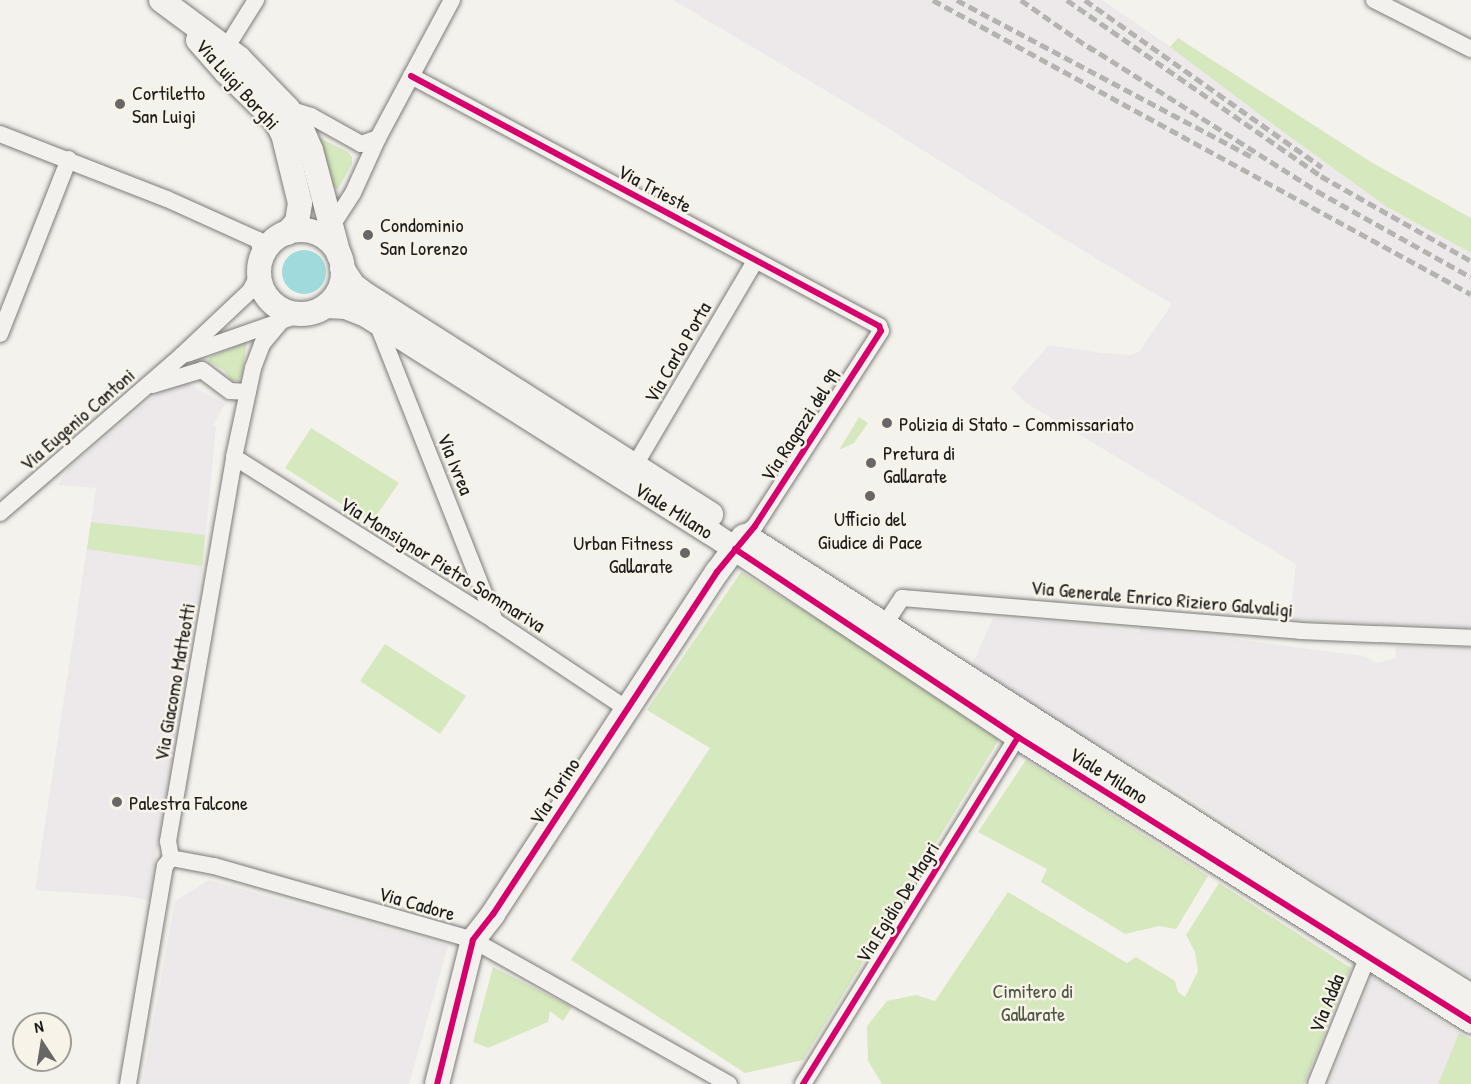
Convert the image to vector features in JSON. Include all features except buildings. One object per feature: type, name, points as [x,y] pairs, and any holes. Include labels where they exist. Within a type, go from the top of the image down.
[{"type":"street","points":[[215,47],[256,0]]},
{"type":"street","points":[[331,227],[353,193],[378,138],[452,0]]},
{"type":"street","points":[[1374,0],[1471,49]]},
{"type":"street","name":"Via Luigi Borghi","points":[[166,4],[288,109],[301,127],[311,150],[341,262]]},
{"type":"street","name":"Via Luigi Borghi","points":[[215,47],[276,121],[283,134],[300,203],[297,222],[287,233]]},
{"type":"street","name":"Via Trieste","points":[[411,76],[879,326],[881,331]]},
{"type":"street","points":[[288,109],[311,116],[361,144],[378,138]]},
{"type":"street","points":[[0,134],[69,159],[174,202],[258,240],[262,288],[271,301],[291,317],[326,306],[339,291],[341,262],[330,242],[319,235],[303,231],[287,233],[274,241],[261,265]]},
{"type":"street","points":[[0,334],[69,159]]},
{"type":"street","name":"Via Carlo Porta","points":[[635,465],[755,261]]},
{"type":"street","name":"Viale Milano","points":[[341,262],[353,285],[362,292],[635,465],[739,542]]},
{"type":"street","name":"Via Eugenio Cantoni","points":[[0,513],[181,356],[250,291],[261,265]]},
{"type":"street","name":"Viale Milano","points":[[326,306],[352,309],[739,542],[1023,727],[1220,866],[1471,996]]},
{"type":"street","name":"Via Eugenio Cantoni","points":[[181,356],[291,317]]},
{"type":"street","name":"Via Giacomo Matteotti","points":[[128,1084],[165,866],[171,858],[168,841],[234,457],[253,368],[262,344],[291,317]]},
{"type":"street","name":"Via Ivrea","points":[[376,323],[495,621]]},
{"type":"street","name":"Via Ragazzi del 99","points":[[739,542],[755,526],[881,331]]},
{"type":"street","points":[[145,387],[202,370],[230,391],[248,392]]},
{"type":"street","name":"Via Monsignor Pietro Sommariva","points":[[234,457],[495,621],[627,709]]},
{"type":"street","name":"Via Torino","points":[[437,1084],[473,940],[493,914],[739,542]]},
{"type":"street","name":"Via Generale Enrico Riziero Galvaligi","points":[[879,633],[902,598],[1300,631],[1471,638]]},
{"type":"street","name":"Via Egidio De Magri","points":[[803,1084],[1023,727]]},
{"type":"street","name":"Via Cadore","points":[[171,858],[214,867],[473,940],[729,1084]]},
{"type":"street","name":"Viale Milano","points":[[1372,946],[1471,1021]]},
{"type":"street","name":"Via Adda","points":[[1316,1084],[1372,946]]},
{"type":"shaded area","points":[[673,0],[1102,0],[1200,67],[1387,207],[1471,253],[1471,627],[1290,620],[1296,564],[1028,404],[1011,388],[1049,345],[1102,353],[1130,355],[1139,352],[1172,304],[872,118]]},
{"type":"shaded area","points":[[182,380],[225,404],[213,425],[216,427],[204,552],[182,712],[148,900],[126,896],[35,890],[96,488],[58,485],[70,467],[156,395]]},
{"type":"shaded area","points":[[993,618],[1084,624],[1140,632],[1141,623],[1166,630],[1363,656],[1377,663],[1396,658],[1395,646],[1471,647],[1471,978],[1353,905],[1156,776],[1072,731],[972,665]]},
{"type":"shaded area","points":[[209,880],[448,946],[409,1084],[142,1084],[175,901]]},
{"type":"shaded area","points":[[1372,976],[1459,1033],[1438,1084],[1329,1084]]},
{"type":"green space","points":[[1178,38],[1371,162],[1471,218],[1471,253],[1387,207],[1278,128],[1170,47]]},
{"type":"green space","points":[[320,138],[348,152],[352,157],[352,164],[338,189],[332,188],[317,142]]},
{"type":"green space","points":[[247,341],[242,377],[238,381],[231,380],[224,370],[208,361],[210,357]]},
{"type":"green space","points":[[859,417],[868,423],[854,443],[839,450]]},
{"type":"green space","points":[[311,428],[399,483],[371,523],[285,468]]},
{"type":"green space","points":[[91,522],[205,535],[202,566],[87,549]]},
{"type":"green space","points":[[741,572],[1003,733],[803,1060],[745,1073],[571,960],[710,748],[647,710]]},
{"type":"green space","points":[[385,644],[466,696],[440,734],[360,681]]},
{"type":"green space","points":[[1026,760],[1208,876],[1176,929],[1159,926],[1125,934],[1041,882],[1047,869],[978,832]]},
{"type":"green space","name":"Cimitero di Gallarate","points":[[1219,883],[1351,968],[1304,1084],[882,1084],[868,1061],[867,1026],[887,1001],[916,995],[935,1001],[1008,892],[1127,963],[1136,957],[1175,981],[1178,992],[1185,997],[1198,971],[1195,952],[1186,935]]},
{"type":"green space","points":[[493,967],[572,1007],[563,1021],[550,1011],[548,1022],[488,1048],[473,1042]]},
{"type":"green space","points":[[1459,1033],[1471,1039],[1471,1084],[1438,1084]]},
{"type":"water","points":[[304,250],[320,256],[326,272],[320,288],[304,294],[288,288],[282,272],[288,256]]},
{"type":"railway","points":[[933,0],[1471,294]]},
{"type":"railway","points":[[957,0],[1251,156]]},
{"type":"railway","points":[[1021,0],[1093,50]]},
{"type":"railway","points":[[1067,0],[1321,176],[1471,261]]},
{"type":"railway","points":[[1085,0],[1322,167]]},
{"type":"railway","points":[[1088,46],[1317,191],[1471,277]]},
{"type":"cycle path","points":[[411,76],[879,326],[881,331],[755,526],[717,572],[493,914],[473,940],[437,1084]]},
{"type":"cycle path","points":[[735,549],[1018,737],[1471,1021]]},
{"type":"cycle path","points":[[803,1084],[1018,737]]},
{"type":"place","name":"Cortiletto San Luigi","points":[[120,104]]},
{"type":"place","name":"Condominio San Lorenzo","points":[[368,235]]},
{"type":"place","name":"Polizia di Stato - Commissariato","points":[[887,423]]},
{"type":"place","name":"Pretura di Gallarate","points":[[871,463]]},
{"type":"place","name":"Ufficio del Giudice di Pace","points":[[870,496]]},
{"type":"place","name":"Urban Fitness Gallarate","points":[[685,553]]},
{"type":"place","name":"Palestra Falcone","points":[[117,802]]}]
